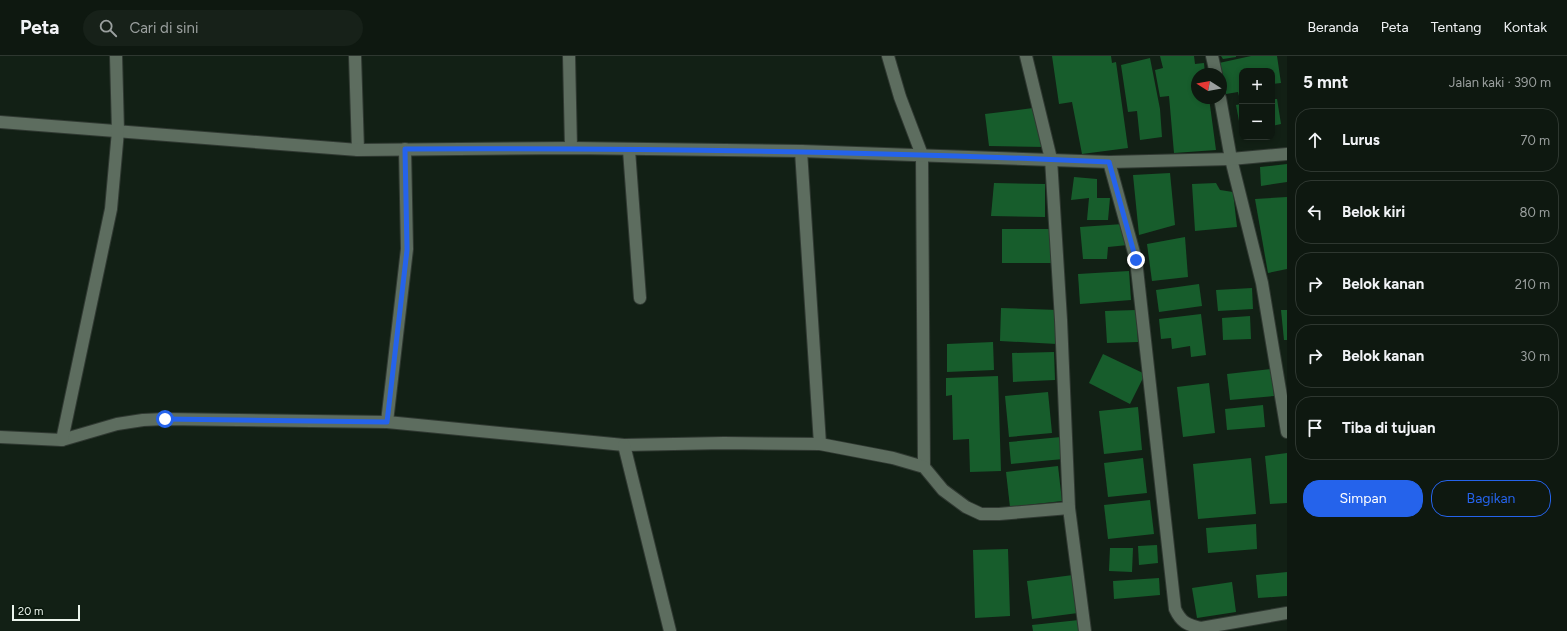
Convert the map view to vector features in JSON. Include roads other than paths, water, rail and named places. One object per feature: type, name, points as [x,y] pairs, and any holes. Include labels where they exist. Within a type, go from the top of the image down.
[{"type":"street","points":[[62,440],[110,209],[118,131],[116,56]]},
{"type":"street","points":[[355,56],[358,150]]},
{"type":"street","points":[[569,56],[571,148]]},
{"type":"street","points":[[888,56],[900,97],[922,155],[924,467]]},
{"type":"street","points":[[1026,56],[1051,159],[1061,320],[1070,508],[1085,631]]},
{"type":"street","points":[[1212,56],[1215,68]]},
{"type":"street","points":[[1221,104],[1230,159],[1262,283],[1287,432]]},
{"type":"street","points":[[0,122],[358,150],[571,148],[629,150],[800,151],[1109,162],[1230,159],[1287,154]]},
{"type":"street","points":[[387,422],[407,250],[405,149]]},
{"type":"street","points":[[629,150],[640,298]]},
{"type":"street","points":[[800,151],[820,444]]},
{"type":"street","points":[[1109,162],[1136,260],[1175,609],[1180,620],[1189,625],[1201,628],[1287,613]]},
{"type":"street","points":[[0,437],[62,440],[117,424],[143,420],[387,422],[624,445],[724,443],[820,444],[893,458],[924,467],[943,490],[966,506],[981,514],[999,514],[1070,508]]},
{"type":"street","points":[[624,445],[670,631]]}]
